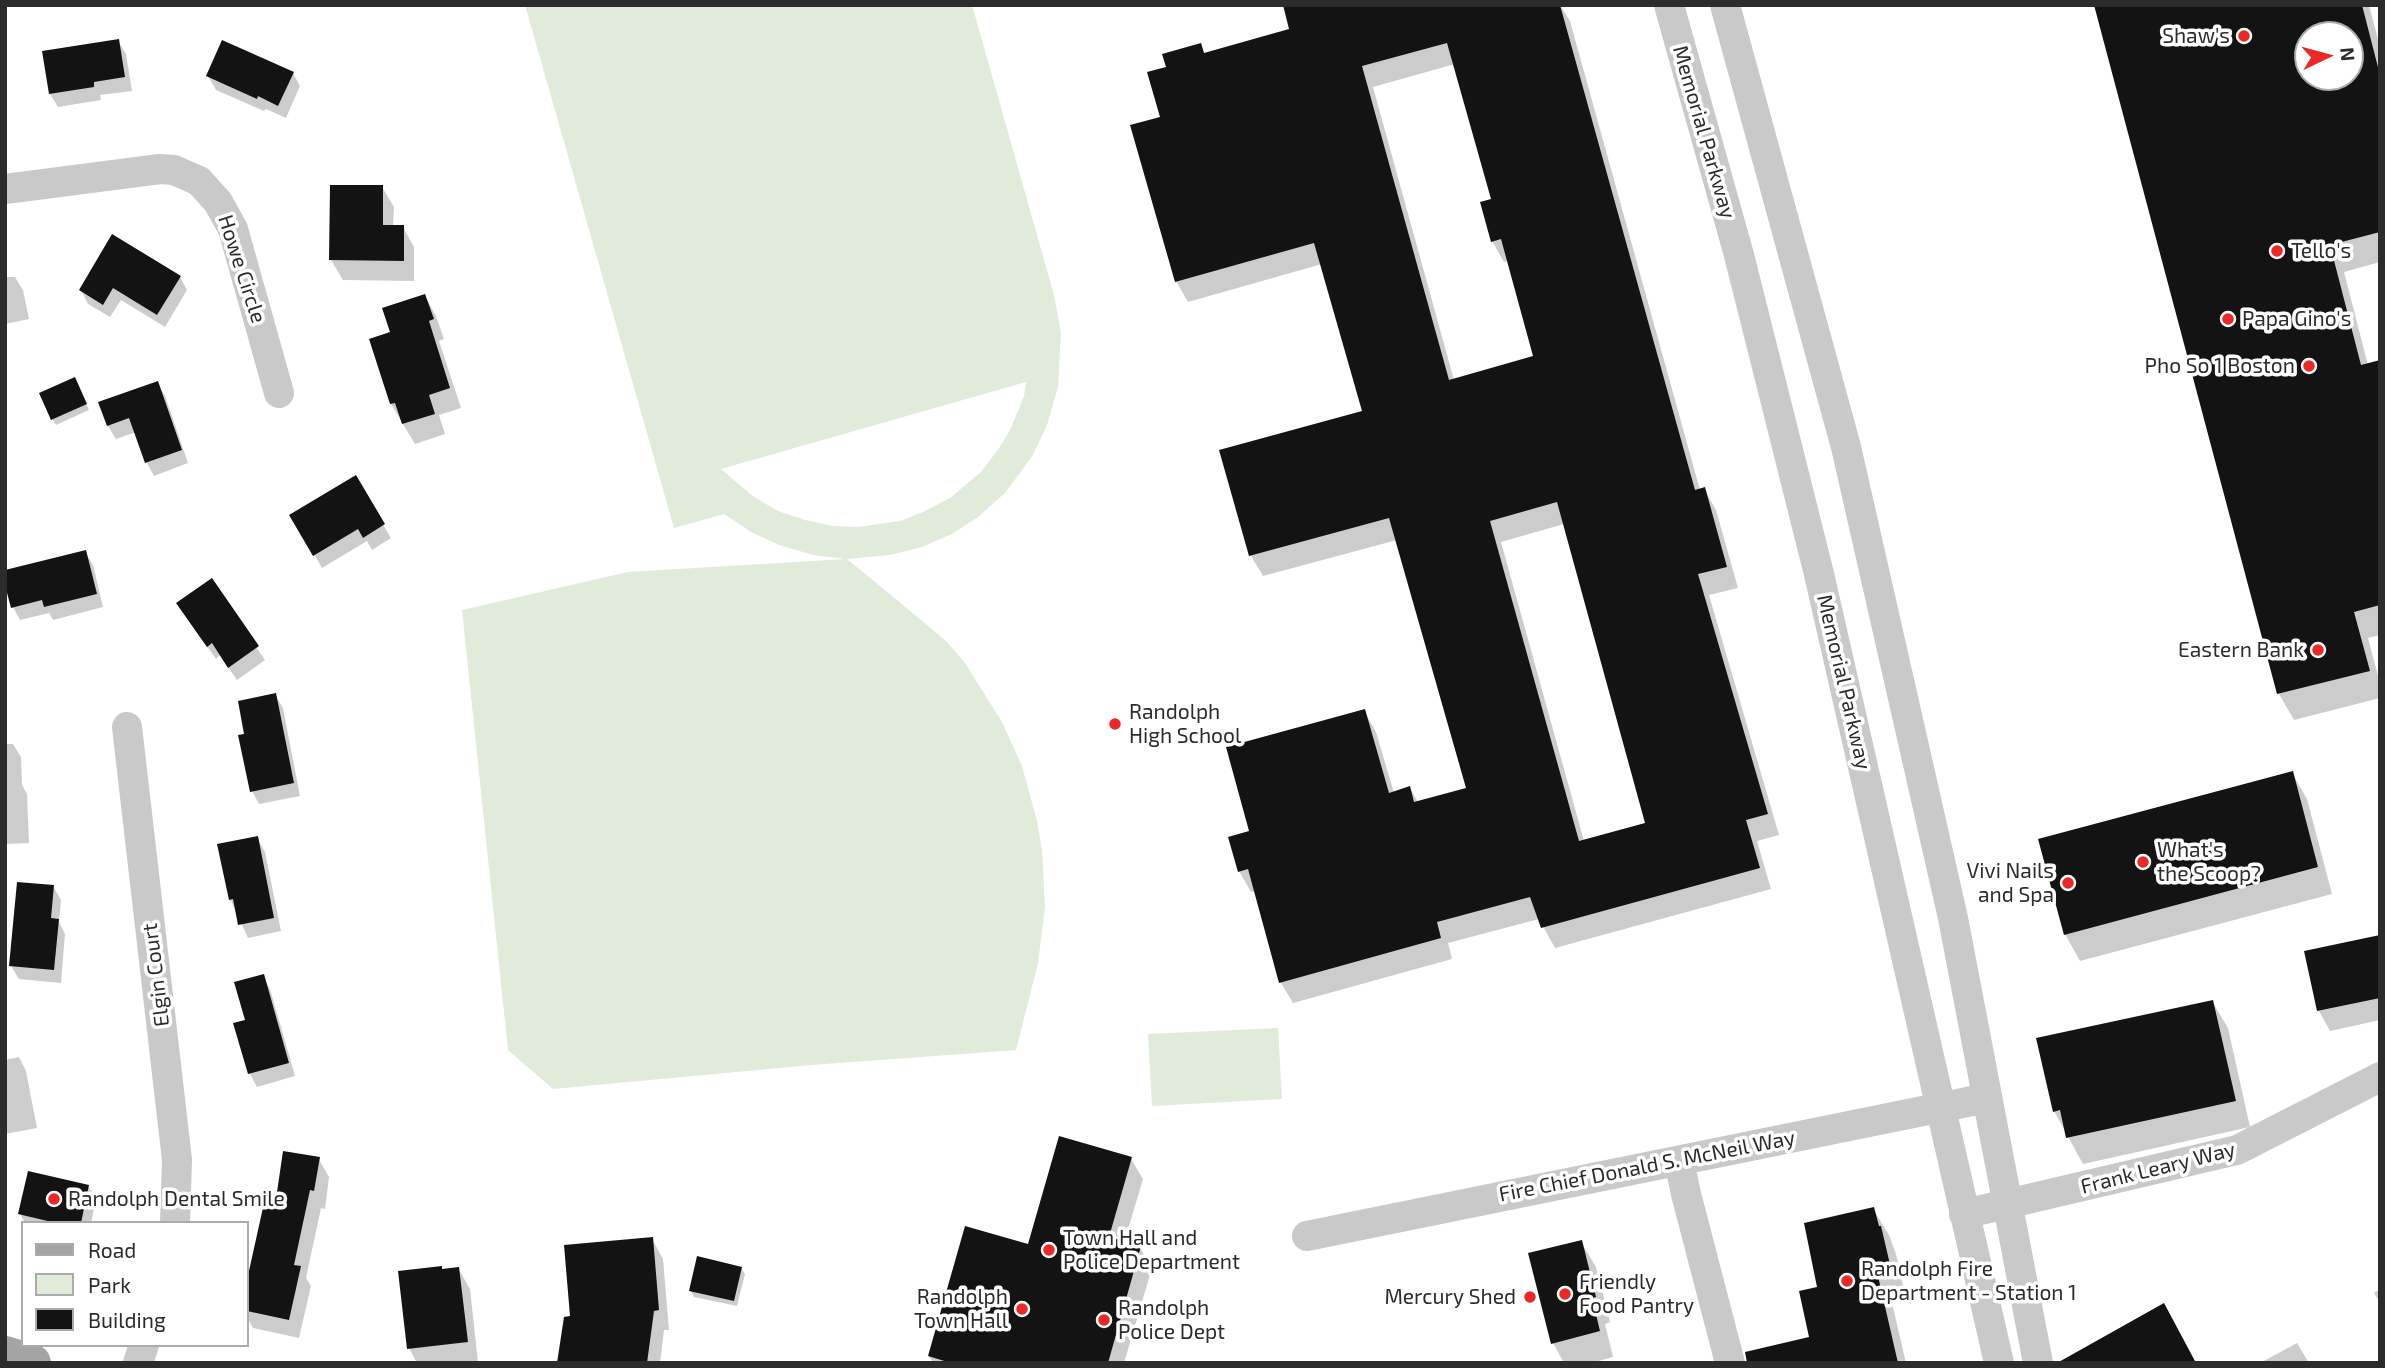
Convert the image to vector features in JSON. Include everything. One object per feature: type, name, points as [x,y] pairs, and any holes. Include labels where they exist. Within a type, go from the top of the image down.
[{"type":"main road","points":[[5,1355],[32,1363]]},
{"type":"street","name":"Memorial Parkway","points":[[1669,5],[1739,255],[1819,574],[1999,1363]]},
{"type":"street","points":[[1725,5],[1840,424],[1950,906],[2038,1363]]},
{"type":"street","name":"Howe Circle","points":[[5,189],[61,184],[160,169],[174,170],[199,181],[210,191],[227,215],[233,229],[279,393]]},
{"type":"street","name":"Elgin Court","points":[[127,727],[177,1160],[176,1221]]},
{"type":"street","name":"Frank Leary Way","points":[[1964,1214],[2237,1150],[2380,1077]]},
{"type":"street","name":"Fire Chief Donald S. McNeil Way","points":[[1307,1236],[1987,1098]]},
{"type":"street","points":[[1679,1161],[1730,1363]]},
{"type":"green space","points":[[525,5],[972,5],[1054,295],[1061,333],[1058,387],[1047,425],[1033,455],[1005,493],[978,517],[952,534],[922,547],[890,555],[847,559],[947,642],[965,663],[1002,722],[1022,766],[1042,850],[1045,907],[1038,963],[1016,1050],[812,1065],[553,1089],[508,1050],[462,610],[628,572],[845,559],[813,555],[779,545],[751,532],[724,514],[674,528]],"holes":[[[1026,382],[1024,396],[1011,428],[981,472],[950,498],[900,521],[858,527],[833,526],[805,520],[778,511],[754,497],[721,469]]]},
{"type":"green space","points":[[1278,1028],[1282,1099],[1152,1106],[1148,1034]]},
{"type":"building","points":[[1283,5],[1560,5],[1695,490],[1705,487],[1727,567],[1698,574],[1768,814],[1746,820],[1760,868],[1541,928],[1530,897],[1437,922],[1441,938],[1279,983],[1248,869],[1238,872],[1228,837],[1249,831],[1226,747],[1365,709],[1389,793],[1410,786],[1414,802],[1466,788],[1389,518],[1249,556],[1219,450],[1362,411],[1314,243],[1175,282],[1130,125],[1160,117],[1147,72],[1166,67],[1162,54],[1201,43],[1204,53],[1289,29]],"holes":[[[1447,43],[1491,199],[1480,202],[1491,242],[1501,239],[1533,356],[1449,380],[1362,66]],[[1557,502],[1645,823],[1579,841],[1490,521]]]},
{"type":"building","points":[[2094,5],[2362,5],[2380,75],[2380,232],[2330,245],[2361,365],[2380,360],[2380,605],[2354,612],[2370,671],[2277,694]]},
{"type":"building","points":[[119,39],[125,77],[94,82],[94,87],[49,94],[42,51]]},
{"type":"building","points":[[222,40],[294,72],[278,106],[206,76]]},
{"type":"building","points":[[330,185],[383,185],[383,225],[404,225],[404,261],[329,260]]},
{"type":"building","points":[[112,234],[181,276],[157,315],[113,288],[103,305],[79,290]]},
{"type":"building","points":[[425,294],[434,319],[429,321],[450,388],[429,395],[435,414],[402,424],[395,403],[390,404],[369,339],[390,332],[382,308]]},
{"type":"building","points":[[75,377],[87,404],[51,420],[39,393]]},
{"type":"building","points":[[158,381],[182,450],[145,463],[129,418],[107,426],[98,402]]},
{"type":"building","points":[[356,475],[385,524],[363,538],[358,529],[313,556],[289,515]]},
{"type":"building","points":[[86,550],[97,594],[44,607],[42,600],[11,608],[5,585],[5,570]]},
{"type":"building","points":[[212,578],[259,646],[228,668],[212,643],[207,647],[176,603]]},
{"type":"building","points":[[276,693],[294,783],[250,792],[238,735],[244,734],[238,701]]},
{"type":"building","points":[[2293,771],[2318,867],[2064,935],[2038,839]]},
{"type":"building","points":[[258,836],[274,918],[238,925],[233,899],[229,900],[217,844]]},
{"type":"building","points":[[17,882],[54,885],[51,918],[59,919],[54,970],[9,966]]},
{"type":"building","points":[[2380,935],[2380,998],[2317,1011],[2304,951]]},
{"type":"building","points":[[264,974],[289,1063],[248,1074],[233,1023],[245,1020],[234,982]]},
{"type":"building","points":[[2213,1000],[2236,1101],[2066,1138],[2060,1110],[2053,1112],[2036,1038]]},
{"type":"building","name":"Town Hall and Police Department","points":[[1059,1136],[1132,1157],[1109,1237],[1141,1246],[1108,1363],[951,1363],[928,1356],[965,1226],[1028,1244]]},
{"type":"building","points":[[283,1151],[320,1157],[314,1191],[310,1190],[294,1265],[301,1266],[289,1320],[248,1311],[248,1275],[264,1203],[275,1206]]},
{"type":"building","name":"Randolph Dental Smile","points":[[28,1171],[89,1185],[81,1221],[48,1221],[18,1214]]},
{"type":"building","name":"Randolph Fire Department - Station 1","points":[[1874,1207],[1892,1273],[1878,1276],[1898,1363],[1747,1363],[1745,1352],[1809,1337],[1799,1291],[1817,1287],[1804,1223]]},
{"type":"building","points":[[653,1237],[659,1310],[654,1311],[647,1363],[557,1363],[564,1317],[570,1316],[564,1245]]},
{"type":"building","name":"Friendly Food Pantry","points":[[1582,1240],[1596,1297],[1592,1298],[1600,1331],[1551,1344],[1528,1253]]},
{"type":"building","points":[[697,1256],[742,1267],[734,1301],[689,1291]]},
{"type":"building","points":[[442,1266],[442,1269],[459,1267],[468,1342],[407,1349],[398,1271]]},
{"type":"building","points":[[2164,1303],[2196,1363],[2057,1363]]},
{"type":"place","name":"Shaw's","points":[[2244,36]]},
{"type":"place","name":"Tello's","points":[[2277,251]]},
{"type":"place","name":"Papa Gino's","points":[[2228,319]]},
{"type":"place","name":"Pho So 1 Boston","points":[[2309,366]]},
{"type":"place","name":"Eastern Bank","points":[[2318,650]]},
{"type":"place","name":"Randolph High School","points":[[1115,724]]},
{"type":"place","name":"What's the Scoop?","points":[[2143,862]]},
{"type":"place","name":"Vivi Nails and Spa","points":[[2068,883]]},
{"type":"place","name":"Randolph Dental Smile","points":[[54,1199]]},
{"type":"place","name":"Town Hall and Police Department","points":[[1049,1250]]},
{"type":"place","name":"Randolph Fire Department - Station 1","points":[[1847,1281]]},
{"type":"place","name":"Friendly Food Pantry","points":[[1565,1294]]},
{"type":"place","name":"Mercury Shed","points":[[1530,1297]]},
{"type":"place","name":"Randolph Town Hall","points":[[1022,1309]]},
{"type":"place","name":"Randolph Police Dept","points":[[1104,1320]]}]
